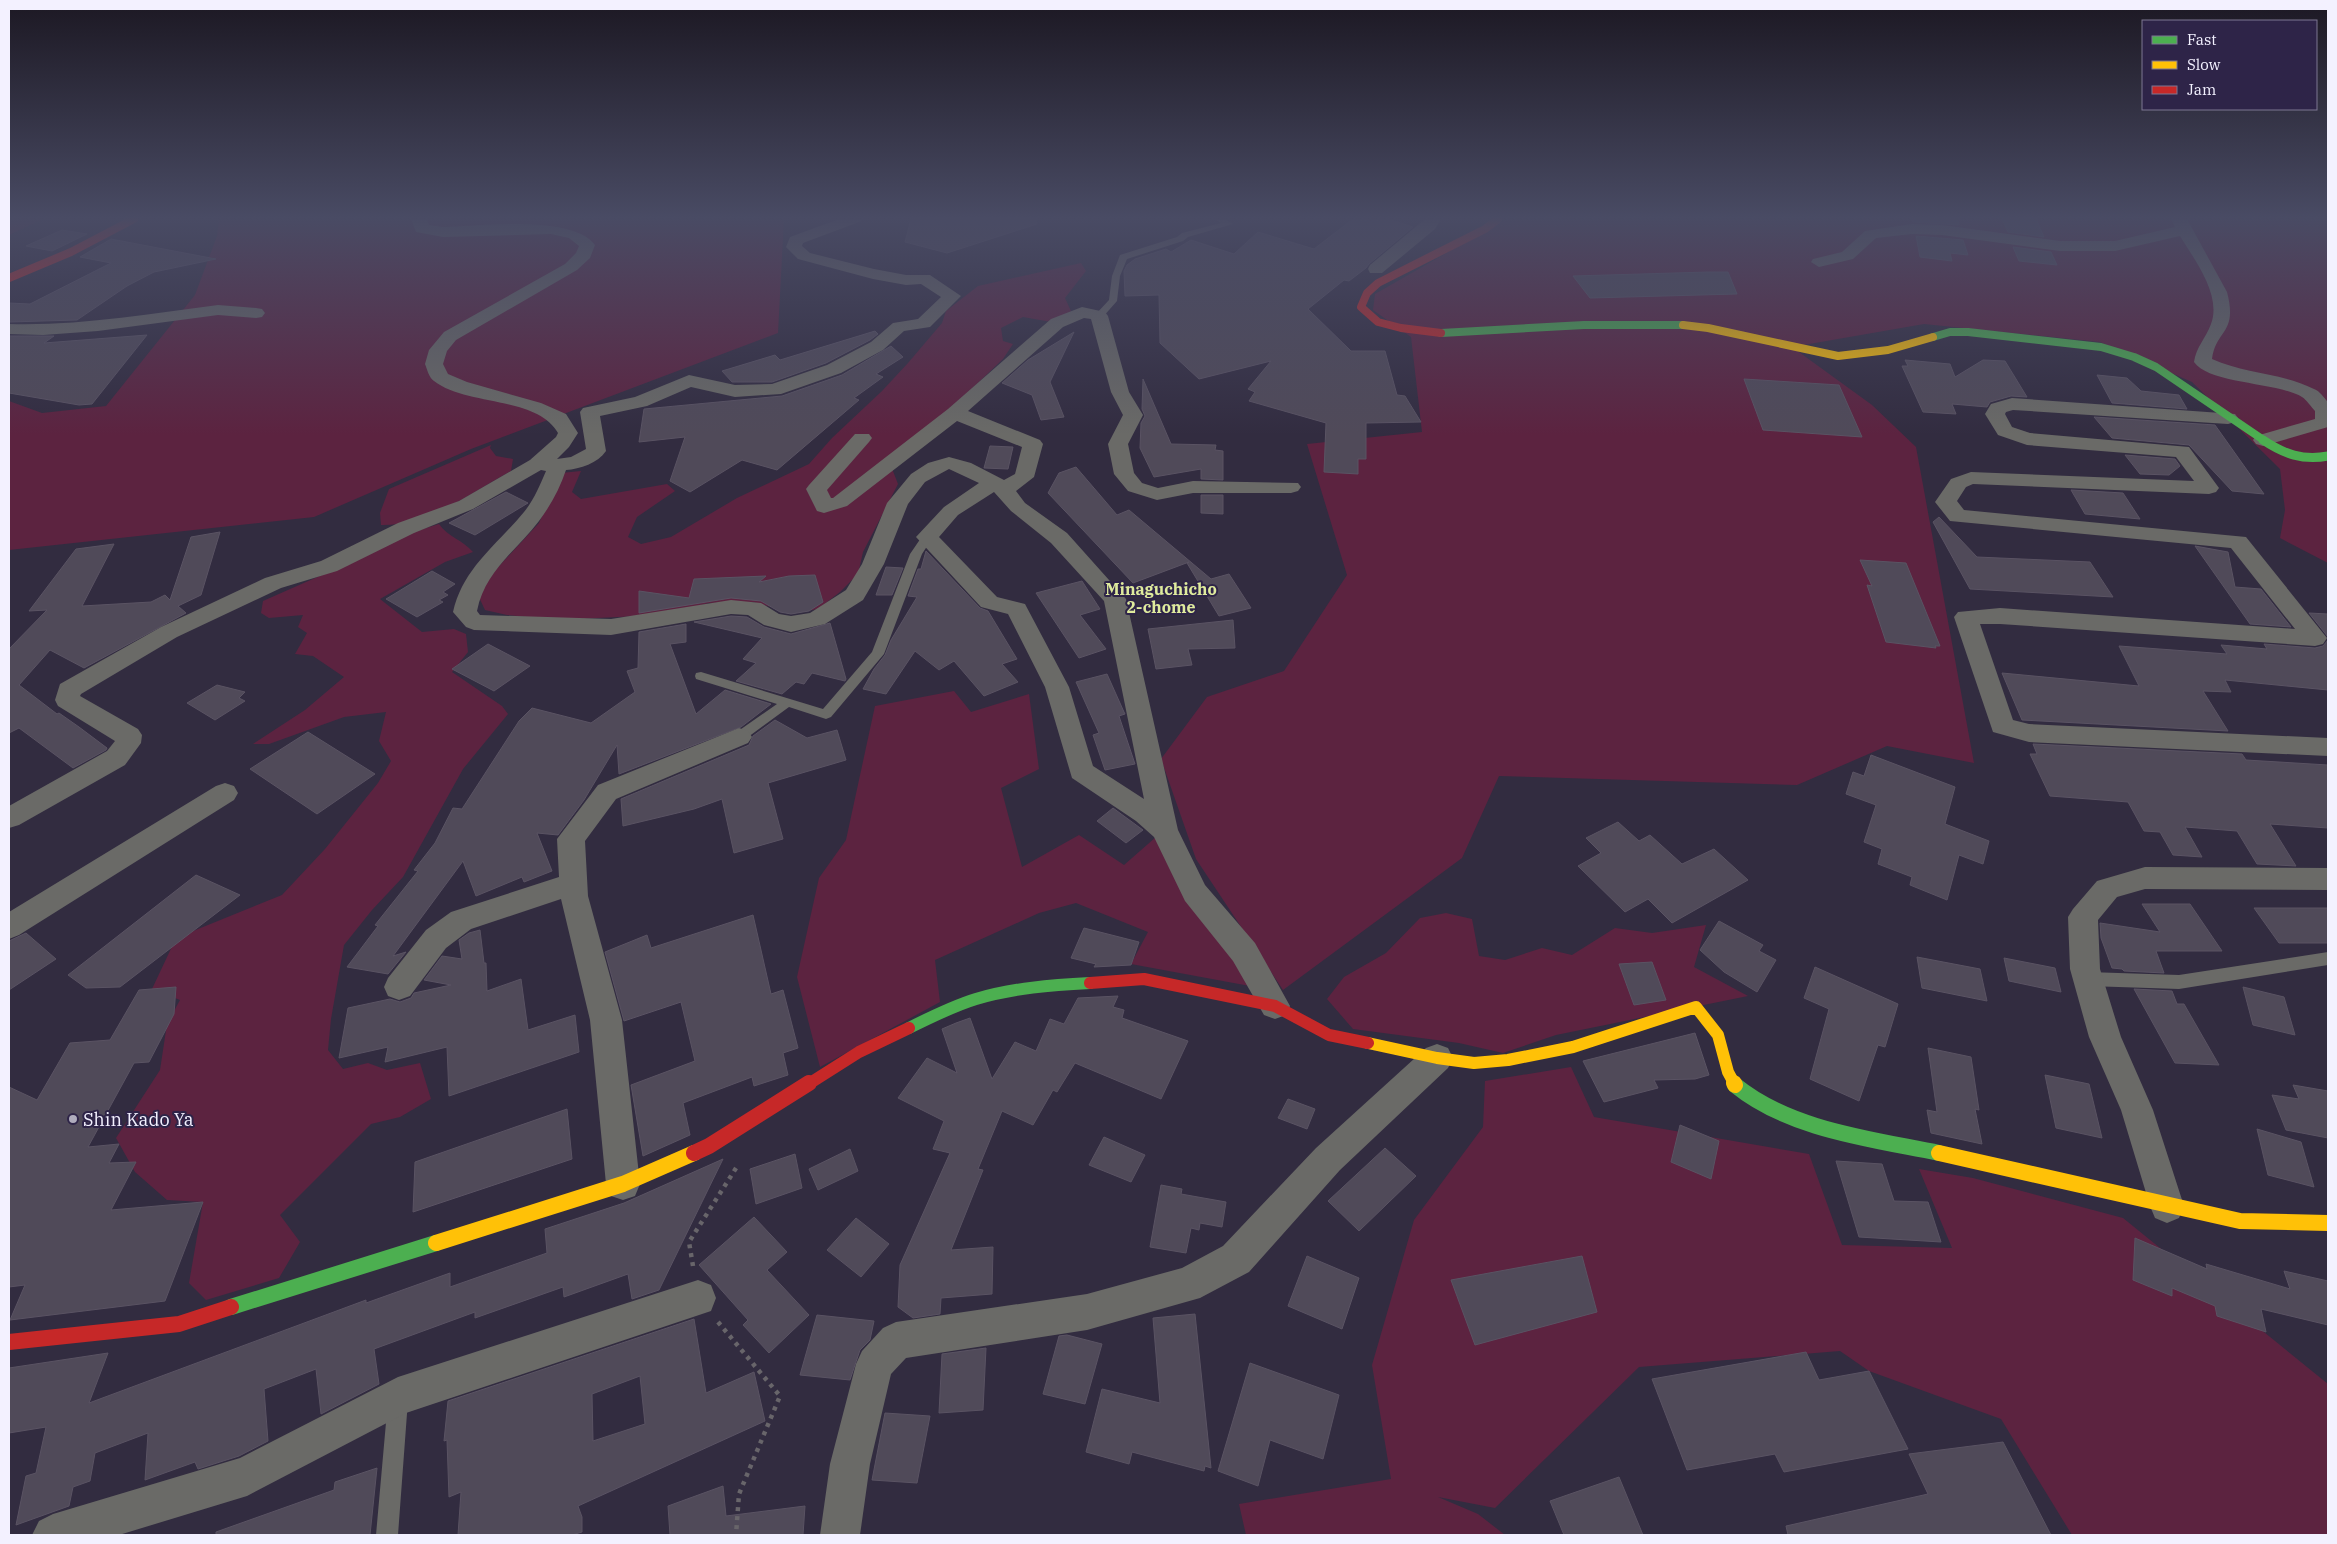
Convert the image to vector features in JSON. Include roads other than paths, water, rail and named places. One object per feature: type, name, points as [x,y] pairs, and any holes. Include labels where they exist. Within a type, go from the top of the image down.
[{"type":"street","points":[[529,291],[450,336],[438,350],[434,364],[440,377],[460,386],[494,398],[534,407],[559,418],[568,433],[548,465],[549,491],[528,521],[478,574],[467,594],[465,612],[474,622],[611,627],[731,607],[753,608],[772,620],[791,624],[817,619],[855,595],[873,564],[898,504],[918,478],[935,467],[949,463],[964,467],[999,486],[1018,507],[1059,538],[1116,599],[1164,830],[1195,893],[1244,952],[1275,1006]]},
{"type":"street","points":[[9,818],[116,758],[128,743],[129,735],[67,700],[69,690],[169,632],[273,583],[330,566],[406,528],[466,505],[548,465],[576,463],[596,452],[590,412],[640,402],[688,381],[735,391],[774,390],[834,369],[877,346],[899,327],[924,323],[952,296],[944,291]]},
{"type":"street","points":[[1369,291],[1362,307],[1378,322],[1401,328],[1441,333],[1584,325],[1681,325],[1708,328],[1838,356],[1888,350],[1950,332],[1968,332],[2101,347],[2134,357],[2156,367],[2228,418],[2282,453],[2312,459],[2328,456]]},
{"type":"street","points":[[2217,291],[2222,308],[2222,318],[2203,352],[2203,362],[2225,372],[2281,384],[2309,394],[2325,410],[2326,422],[2262,440]]},
{"type":"street","points":[[9,329],[43,330],[98,326],[218,310],[256,312]]},
{"type":"street","points":[[862,438],[816,489],[824,507],[840,502],[955,413],[1057,322],[1082,312],[1100,316],[1120,392],[1133,415],[1118,444],[1124,474],[1135,487],[1157,494],[1193,487],[1291,487]]},
{"type":"street","points":[[2228,418],[2012,404],[1998,408],[1995,414],[2005,431],[2027,439],[2182,451],[2209,488],[1971,478],[1958,483],[1946,502],[1958,516],[2238,542],[2315,638],[2000,616],[1966,617],[1971,635],[2002,726],[2029,734],[2328,747]]},
{"type":"street","points":[[955,413],[1033,444],[1024,477],[999,486],[951,511],[927,537],[989,602],[1016,609],[1057,687],[1081,771],[1146,814],[1164,830]]},
{"type":"street","points":[[623,1184],[606,1020],[574,896],[571,839],[607,792],[740,738]]},
{"type":"street","points":[[9,927],[225,793]]},
{"type":"street","points":[[2167,1206],[2137,1110],[2105,1037],[2085,969],[2083,917],[2107,888],[2145,878],[2328,878]]},
{"type":"street","points":[[399,987],[436,939],[461,920],[573,884]]},
{"type":"street","points":[[9,1342],[179,1324],[623,1184],[708,1146],[859,1052],[944,1011],[986,996],[1051,985],[1144,979],[1275,1006],[1329,1035],[1437,1058],[1474,1063],[1508,1060],[1573,1046],[1696,1007],[1712,1023],[1718,1037],[1729,1079],[1744,1096],[1767,1108],[1829,1128],[2240,1221],[2328,1223]]},
{"type":"street","points":[[840,1535],[850,1464],[875,1364],[896,1341],[958,1330],[1087,1312],[1187,1285],[1236,1259],[1328,1159],[1437,1058]]},
{"type":"street","points":[[53,1535],[246,1476],[398,1396],[698,1298]]},
{"type":"lane","points":[[1100,316],[1113,302],[1114,291]]},
{"type":"lane","points":[[701,676],[826,714],[878,654],[916,554],[927,537]]},
{"type":"lane","points":[[740,738],[788,702]]},
{"type":"lane","points":[[2088,979],[2180,982],[2328,958]]},
{"type":"lane","points":[[387,1535],[398,1396]]},
{"type":"place","name":"Shin Kado Ya","points":[[73,1119]]},
{"type":"district","name":"Minaguchicho 2-chome","points":[[1161,598]]}]
